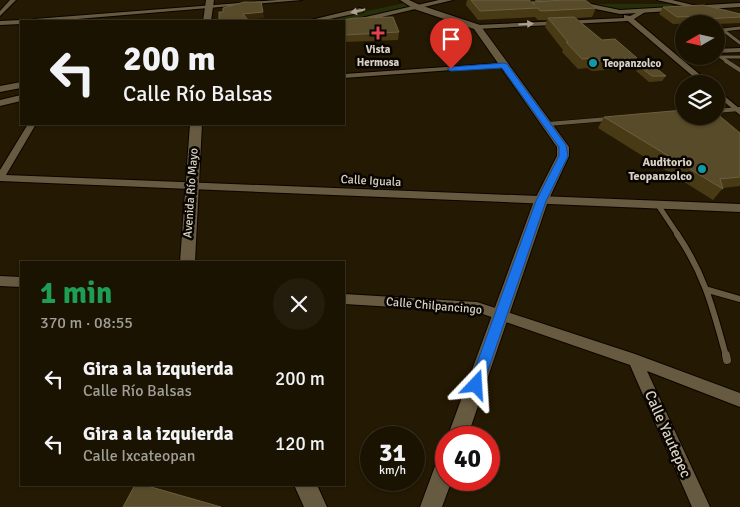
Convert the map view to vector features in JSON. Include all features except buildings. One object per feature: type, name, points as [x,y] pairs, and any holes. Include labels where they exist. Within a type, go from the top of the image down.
[{"type":"street","points":[[0,14],[13,0]]},
{"type":"street","points":[[44,20],[209,3],[299,0]]},
{"type":"street","points":[[395,2],[405,0],[417,7],[477,27],[630,19],[644,12]]},
{"type":"street","points":[[345,24],[449,0]]},
{"type":"street","points":[[538,0],[576,3],[620,12],[740,5]]},
{"type":"street","points":[[569,0],[613,4],[740,1]]},
{"type":"street","points":[[661,0],[719,12]]},
{"type":"street","points":[[207,20],[209,3]]},
{"type":"street","points":[[316,20],[367,9]]},
{"type":"street","points":[[620,12],[696,75]]},
{"type":"street","points":[[0,23],[20,22]]},
{"type":"street","points":[[461,426],[541,201],[563,156],[563,147],[548,124],[477,27]]},
{"type":"street","points":[[725,51],[740,50]]},
{"type":"street","points":[[345,76],[504,65]]},
{"type":"street","points":[[0,89],[20,84]]},
{"type":"street","points":[[0,103],[20,98]]},
{"type":"street","points":[[725,99],[739,111]]},
{"type":"street","points":[[0,178],[31,125]]},
{"type":"street","name":"Avenida Río Mayo","points":[[186,261],[196,125]]},
{"type":"street","name":"Calle Iguala","points":[[0,178],[740,208]]},
{"type":"street","points":[[0,281],[20,282]]},
{"type":"street","name":"Calle Chilpancingo","points":[[345,299],[477,307],[635,360],[740,400]]},
{"type":"street","name":"Calle Yautepec","points":[[635,360],[702,507]]},
{"type":"street","points":[[306,486],[316,507]]},
{"type":"street","points":[[431,507],[437,491]]},
{"type":"lane","points":[[740,28],[723,29],[740,43]]},
{"type":"lane","points":[[729,35],[740,34]]},
{"type":"lane","points":[[725,58],[740,57]]},
{"type":"lane","points":[[725,59],[740,70]]},
{"type":"lane","points":[[725,111],[739,111]]},
{"type":"lane","points":[[548,124],[610,119]]},
{"type":"lane","points":[[658,205],[689,251],[708,290],[727,360]]},
{"type":"lane","points":[[708,290],[740,299]]},
{"type":"green space","points":[[405,3],[415,7],[345,23],[345,20],[324,20]]},
{"type":"green space","points":[[590,4],[670,4],[674,6],[622,10]]},
{"type":"place","name":"Vista Hermosa","points":[[378,33]]},
{"type":"place","name":"Teopanzolco","points":[[593,63]]},
{"type":"place","name":"Auditorio Teopanzolco","points":[[702,169]]},
{"type":"route","points":[[451,69],[504,65],[557,136],[563,147],[563,156],[541,201],[476,385]]}]
